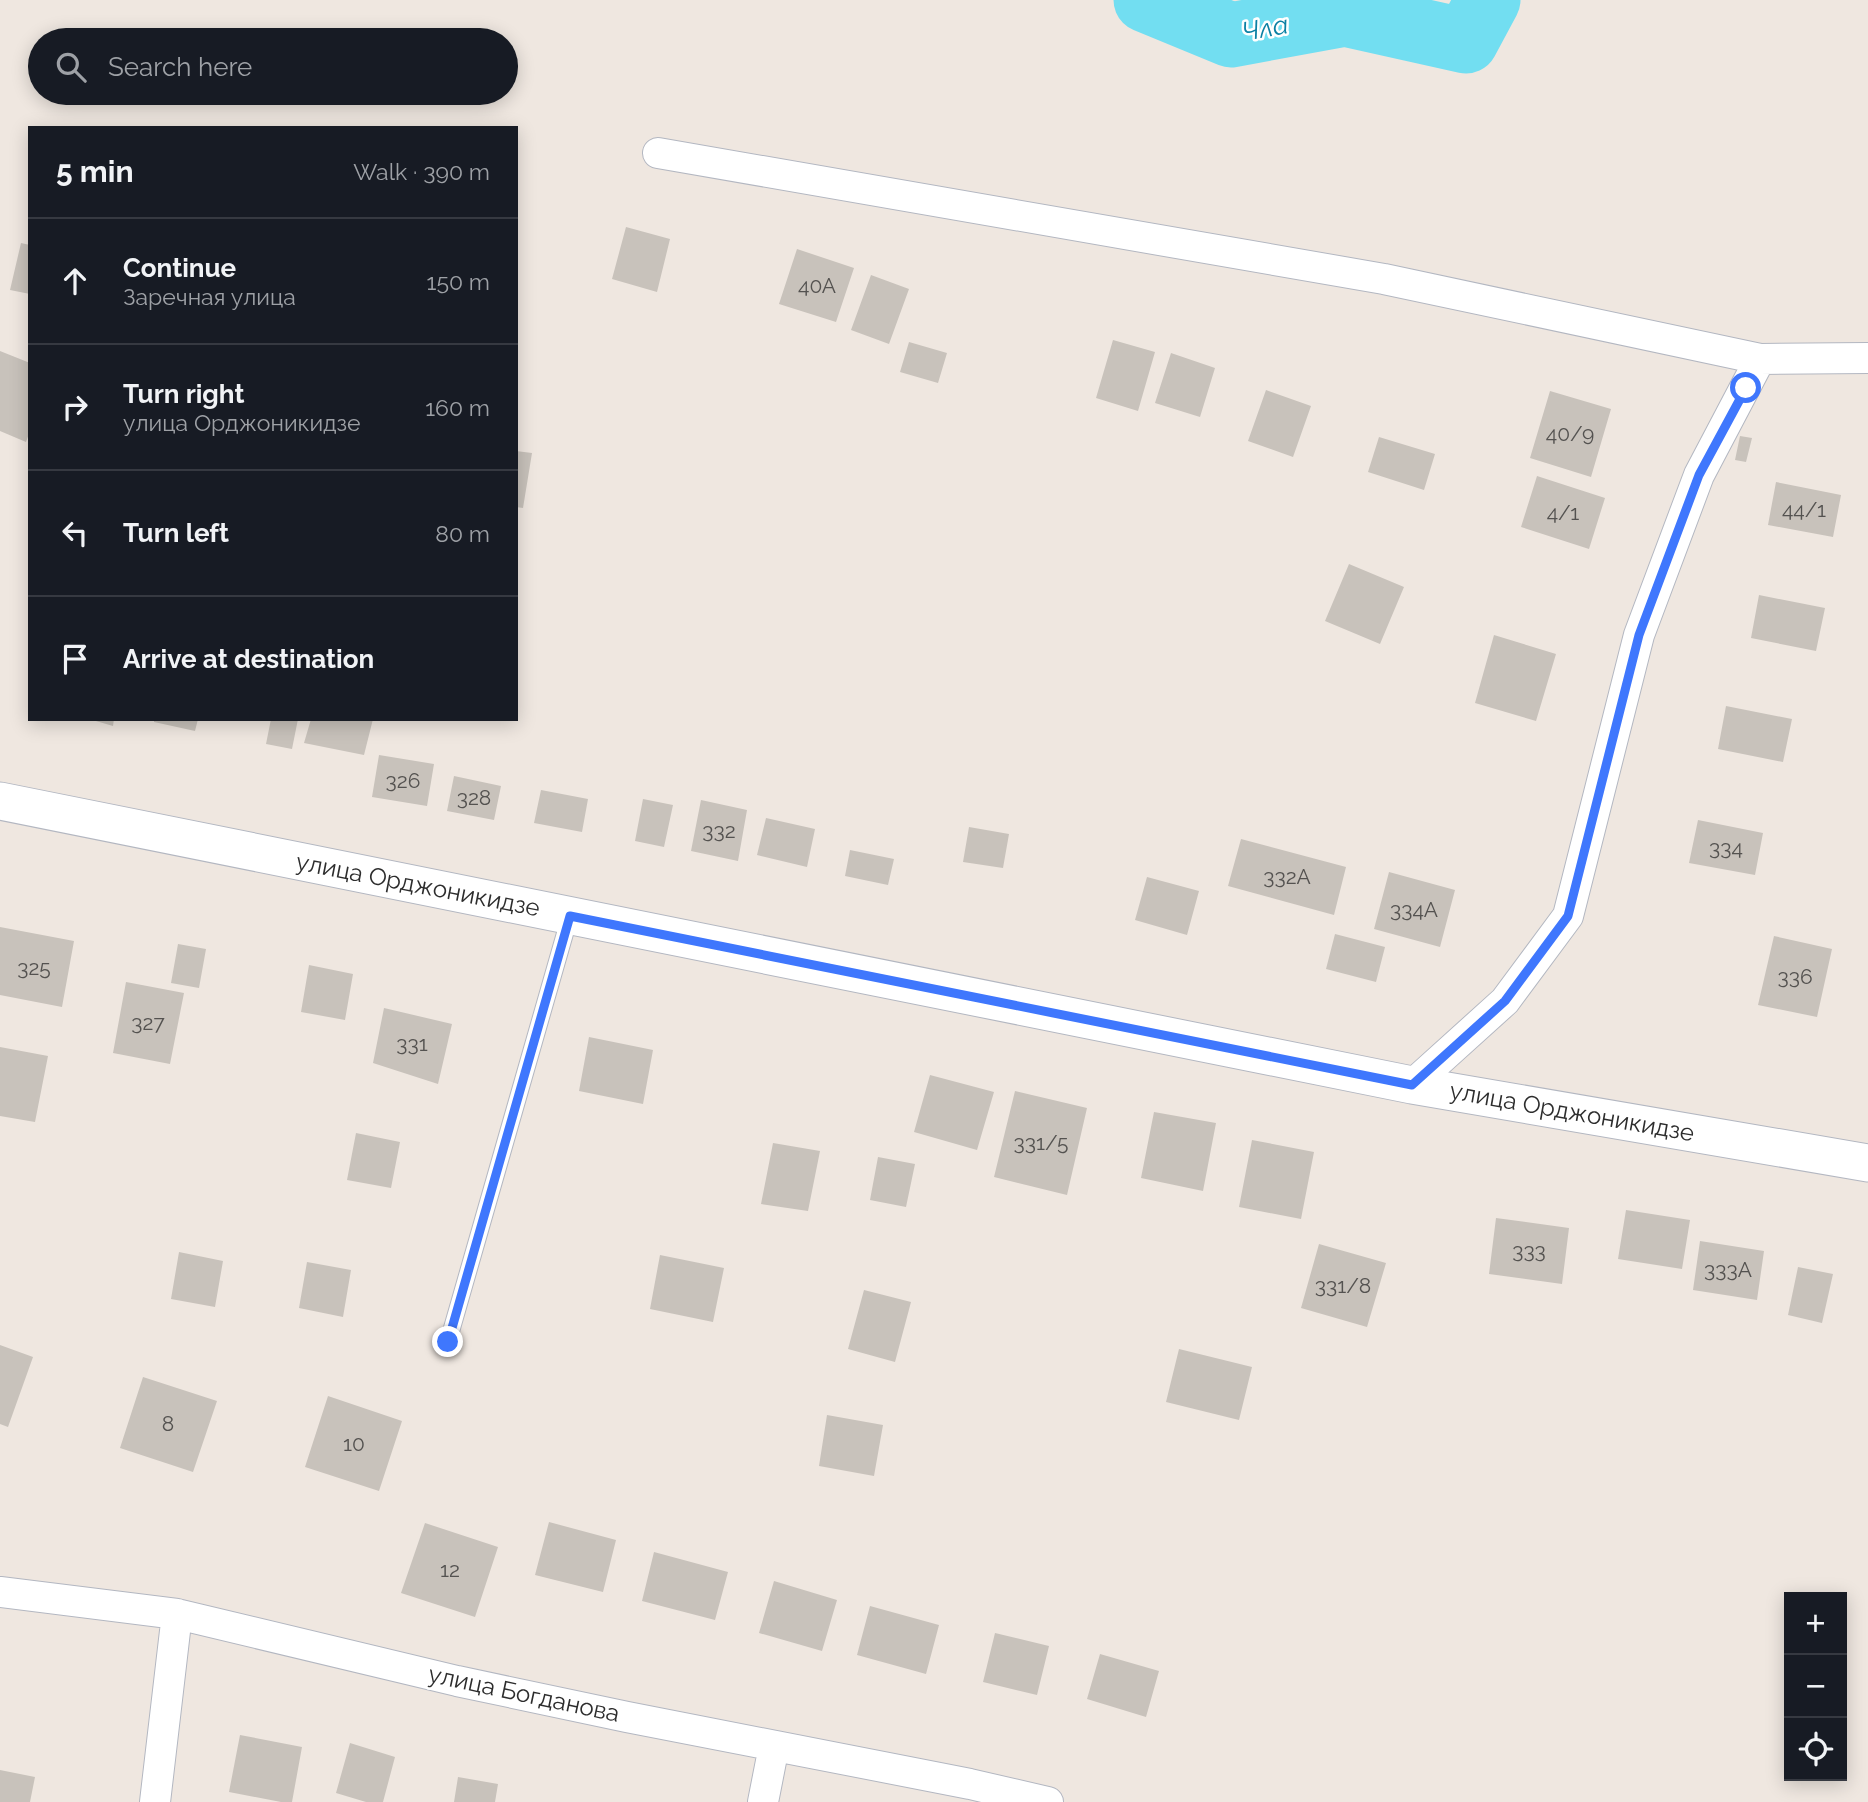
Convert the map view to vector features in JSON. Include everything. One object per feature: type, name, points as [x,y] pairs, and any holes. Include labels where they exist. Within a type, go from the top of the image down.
[{"type":"street","points":[[658,153],[1384,279],[1760,359],[1868,358]]},
{"type":"street","points":[[1412,1085],[1505,1001],[1568,916],[1639,635],[1699,475],[1760,359]]},
{"type":"street","name":"улица Орджоникидзе","points":[[0,802],[1412,1085],[1868,1163]]},
{"type":"street","name":"улица Богданова","points":[[0,1592],[177,1614],[457,1681],[1048,1802]]},
{"type":"street","points":[[155,1802],[177,1614]]},
{"type":"street","points":[[763,1802],[774,1746]]},
{"type":"lane","points":[[448,1342],[570,916]]},
{"type":"building","points":[[626,227],[670,239],[657,292],[612,279]]},
{"type":"building","points":[[21,243],[28,245],[28,294],[10,290]]},
{"type":"building","points":[[797,249],[854,268],[836,322],[779,304]]},
{"type":"building","points":[[871,275],[909,289],[889,344],[851,330]]},
{"type":"building","points":[[1113,340],[1155,352],[1138,411],[1096,398]]},
{"type":"building","points":[[909,342],[947,353],[938,383],[900,372]]},
{"type":"building","points":[[0,351],[28,362],[28,436],[26,442],[0,431]]},
{"type":"building","points":[[1171,353],[1215,368],[1200,417],[1155,403]]},
{"type":"building","points":[[1266,390],[1311,406],[1293,457],[1248,441]]},
{"type":"building","points":[[1550,391],[1611,409],[1591,477],[1530,458]]},
{"type":"building","points":[[1740,436],[1752,438],[1746,462],[1735,460]]},
{"type":"building","points":[[1379,437],[1435,454],[1424,490],[1368,472]]},
{"type":"building","points":[[518,451],[532,453],[523,508],[518,507]]},
{"type":"building","points":[[1537,476],[1605,498],[1589,549],[1521,527]]},
{"type":"building","points":[[1776,482],[1841,495],[1833,537],[1768,525]]},
{"type":"building","points":[[1349,564],[1404,587],[1380,644],[1325,621]]},
{"type":"building","points":[[1759,595],[1825,608],[1816,651],[1751,638]]},
{"type":"building","points":[[1494,635],[1556,654],[1536,721],[1475,703]]},
{"type":"building","points":[[1726,706],[1792,719],[1783,762],[1718,749]]},
{"type":"building","points":[[96,721],[114,721],[113,726]]},
{"type":"building","points":[[154,721],[198,721],[195,731]]},
{"type":"building","points":[[271,721],[298,721],[292,749],[266,744]]},
{"type":"building","points":[[310,721],[372,721],[364,755],[304,743]]},
{"type":"building","points":[[379,755],[434,764],[427,806],[372,797]]},
{"type":"building","points":[[454,776],[501,786],[494,820],[447,811]]},
{"type":"building","points":[[541,790],[588,799],[582,832],[534,823]]},
{"type":"building","points":[[643,799],[673,805],[664,847],[635,841]]},
{"type":"building","points":[[701,800],[747,810],[738,861],[691,851]]},
{"type":"building","points":[[766,818],[815,829],[807,867],[757,855]]},
{"type":"building","points":[[1698,820],[1763,833],[1755,875],[1689,863]]},
{"type":"building","points":[[969,827],[1009,834],[1003,868],[963,862]]},
{"type":"building","points":[[1241,839],[1346,867],[1334,915],[1228,886]]},
{"type":"building","points":[[850,850],[894,859],[888,885],[845,876]]},
{"type":"building","points":[[1389,872],[1455,890],[1440,947],[1374,929]]},
{"type":"building","points":[[1147,877],[1199,891],[1187,935],[1135,920]]},
{"type":"building","points":[[0,927],[74,941],[62,1007],[0,995]]},
{"type":"building","points":[[1335,934],[1385,947],[1376,982],[1326,969]]},
{"type":"building","points":[[1774,936],[1832,949],[1817,1017],[1758,1005]]},
{"type":"building","points":[[178,944],[206,949],[199,988],[171,983]]},
{"type":"building","points":[[309,965],[353,974],[345,1020],[301,1012]]},
{"type":"building","points":[[126,982],[184,993],[170,1064],[113,1053]]},
{"type":"building","points":[[384,1008],[452,1024],[438,1084],[373,1063]]},
{"type":"building","points":[[589,1037],[653,1050],[643,1104],[579,1091]]},
{"type":"building","points":[[0,1047],[48,1056],[35,1122],[0,1116]]},
{"type":"building","points":[[930,1075],[994,1092],[977,1150],[914,1132]]},
{"type":"building","points":[[1015,1091],[1087,1108],[1067,1195],[994,1177]]},
{"type":"building","points":[[1154,1112],[1216,1123],[1203,1191],[1141,1178]]},
{"type":"building","points":[[356,1133],[400,1142],[391,1188],[347,1180]]},
{"type":"building","points":[[1252,1140],[1314,1152],[1301,1219],[1239,1207]]},
{"type":"building","points":[[773,1143],[820,1151],[808,1211],[761,1204]]},
{"type":"building","points":[[878,1157],[915,1164],[906,1207],[870,1200]]},
{"type":"building","points":[[1626,1210],[1690,1220],[1682,1269],[1618,1259]]},
{"type":"building","points":[[1496,1218],[1569,1228],[1562,1284],[1489,1274]]},
{"type":"building","points":[[1700,1241],[1764,1251],[1757,1300],[1693,1290]]},
{"type":"building","points":[[1319,1244],[1386,1263],[1367,1327],[1301,1308]]},
{"type":"building","points":[[179,1252],[223,1261],[215,1307],[171,1299]]},
{"type":"building","points":[[660,1255],[724,1268],[713,1322],[650,1309]]},
{"type":"building","points":[[307,1262],[351,1270],[343,1317],[299,1308]]},
{"type":"building","points":[[1798,1267],[1833,1274],[1822,1323],[1788,1315]]},
{"type":"building","points":[[864,1290],[911,1302],[895,1362],[848,1349]]},
{"type":"building","points":[[0,1345],[33,1357],[8,1427],[0,1424]]},
{"type":"building","points":[[1179,1349],[1252,1367],[1239,1420],[1166,1402]]},
{"type":"building","points":[[143,1377],[217,1401],[193,1472],[120,1448]]},
{"type":"building","points":[[328,1396],[402,1421],[379,1491],[305,1467]]},
{"type":"building","points":[[827,1415],[883,1425],[874,1476],[819,1466]]},
{"type":"building","points":[[549,1522],[616,1540],[603,1592],[535,1575]]},
{"type":"building","points":[[425,1523],[498,1547],[475,1617],[401,1593]]},
{"type":"building","points":[[654,1552],[728,1572],[715,1620],[642,1601]]},
{"type":"building","points":[[774,1581],[837,1600],[822,1651],[759,1633]]},
{"type":"building","points":[[870,1606],[939,1625],[926,1674],[857,1655]]},
{"type":"building","points":[[995,1633],[1049,1646],[1037,1695],[983,1682]]},
{"type":"building","points":[[1100,1654],[1159,1671],[1146,1717],[1087,1699]]},
{"type":"building","points":[[240,1735],[302,1747],[292,1802],[229,1792]]},
{"type":"building","points":[[350,1743],[395,1757],[383,1802],[366,1802],[336,1793]]},
{"type":"building","points":[[0,1770],[35,1777],[30,1802],[0,1802]]},
{"type":"building","points":[[458,1777],[498,1784],[495,1802],[454,1802]]},
{"type":"waterway","name":"Чла","points":[[1146,0],[1231,35],[1345,14],[1466,41],[1488,0]]},
{"type":"route","points":[[448,1342],[570,916],[1412,1085],[1505,1001],[1568,916],[1639,635],[1699,475],[1746,388]]}]
